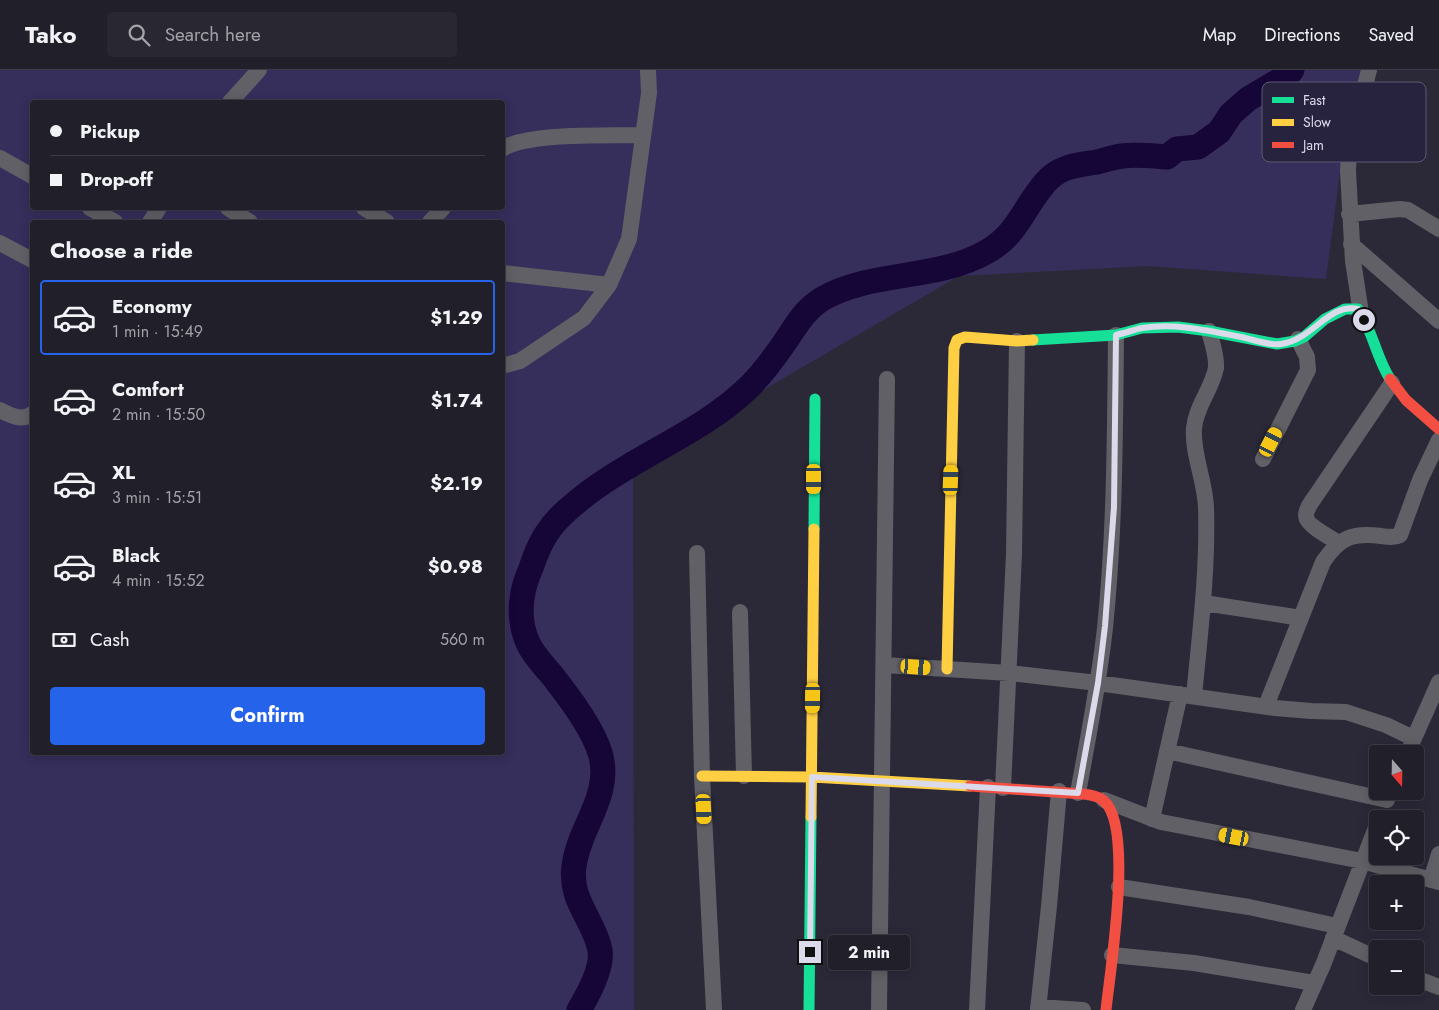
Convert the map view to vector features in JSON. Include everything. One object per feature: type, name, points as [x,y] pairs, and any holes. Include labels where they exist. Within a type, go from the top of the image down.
[{"type":"street","points":[[232,100],[259,70]]},
{"type":"street","points":[[505,365],[520,360],[584,318],[609,285],[629,239],[648,93],[648,70]]},
{"type":"street","points":[[505,147],[510,144],[543,138],[642,135]]},
{"type":"street","points":[[0,158],[30,175]]},
{"type":"street","points":[[1348,162],[1351,244],[1361,313],[1381,363],[1392,383],[1413,408],[1439,429]]},
{"type":"street","points":[[1349,214],[1400,209],[1408,210],[1439,229]]},
{"type":"street","points":[[94,210],[111,220]]},
{"type":"street","points":[[231,210],[247,220]]},
{"type":"street","points":[[367,210],[384,220]]},
{"type":"street","points":[[432,220],[441,210]]},
{"type":"street","points":[[0,243],[30,259]]},
{"type":"street","points":[[1351,244],[1439,321]]},
{"type":"street","points":[[505,273],[609,285]]},
{"type":"street","points":[[947,669],[954,348],[956,340],[965,337],[1017,341],[1116,335],[1142,328],[1178,327],[1209,330],[1277,344],[1298,340],[1325,319],[1344,309],[1358,309],[1361,313]]},
{"type":"street","points":[[1152,819],[1167,751],[1187,695],[1204,603],[1206,506],[1194,441],[1194,429],[1196,416],[1216,368],[1209,330]]},
{"type":"street","points":[[1078,793],[1098,683],[1105,626],[1114,507],[1116,335]]},
{"type":"street","points":[[1263,459],[1308,370],[1307,357],[1298,340]]},
{"type":"street","points":[[977,1010],[996,787],[1009,674],[1014,554],[1017,341]]},
{"type":"street","points":[[879,1010],[887,379]]},
{"type":"street","points":[[1339,543],[1308,523],[1307,512],[1313,500],[1392,383]]},
{"type":"street","points":[[809,1010],[815,400]]},
{"type":"street","points":[[0,410],[12,416],[27,418],[30,416]]},
{"type":"street","points":[[1266,706],[1323,562],[1331,550],[1345,538],[1367,534],[1393,537],[1400,534],[1420,480],[1439,440]]},
{"type":"street","points":[[697,553],[702,776],[714,1010]]},
{"type":"street","points":[[1204,603],[1301,618]]},
{"type":"street","points":[[740,612],[744,776]]},
{"type":"street","points":[[884,665],[1009,674],[1098,683],[1266,706],[1311,711],[1346,712],[1413,738]]},
{"type":"street","points":[[1410,745],[1439,682]]},
{"type":"street","points":[[1167,751],[1369,791]]},
{"type":"street","points":[[702,776],[812,777],[1078,793],[1104,800],[1152,819],[1179,826],[1362,861],[1435,881],[1439,854]]},
{"type":"street","points":[[1059,791],[1038,1009],[1083,1010]]},
{"type":"street","points":[[1104,800],[1111,810],[1116,834],[1119,887],[1106,1010]]},
{"type":"street","points":[[1303,1010],[1369,843]]},
{"type":"street","points":[[1119,887],[1249,907],[1335,932],[1369,953]]},
{"type":"street","points":[[1112,955],[1194,963],[1314,983]]},
{"type":"street","points":[[1424,981],[1439,987]]},
{"type":"shaded area","points":[[0,70],[1361,70],[1358,82],[1262,82],[1262,162],[1341,162],[1326,279],[1148,266],[959,276],[633,466],[634,1010],[0,1010]]},
{"type":"waterway","points":[[1277,82],[1287,76],[1292,70]]},
{"type":"waterway","points":[[579,1010],[597,973],[600,950],[593,929],[578,900],[573,878],[574,866],[582,838],[598,799],[603,771],[598,746],[587,724],[565,692],[538,659],[528,643],[523,627],[521,610],[524,587],[538,550],[551,527],[560,516],[608,479],[691,430],[731,403],[759,377],[805,313],[822,299],[862,283],[948,267],[988,251],[998,245],[1012,230],[1034,197],[1049,178],[1057,172],[1073,166],[1119,156],[1167,157],[1177,149],[1198,147],[1219,132],[1231,114],[1248,99],[1262,91]]},
{"type":"traffic: fast","points":[[1033,340],[1116,335],[1142,328],[1178,327],[1277,344],[1295,341],[1304,337],[1325,319],[1345,309],[1358,309],[1390,379]]},
{"type":"traffic: fast","points":[[814,529],[815,399]]},
{"type":"traffic: fast","points":[[809,1010],[811,817]]},
{"type":"traffic: slow","points":[[947,669],[954,348],[957,340],[965,337],[1017,341],[1033,340]]},
{"type":"traffic: slow","points":[[811,817],[814,529]]},
{"type":"traffic: slow","points":[[702,776],[812,777],[970,786]]},
{"type":"traffic: jam","points":[[1390,379],[1406,400],[1439,429]]},
{"type":"traffic: jam","points":[[970,786],[1083,794],[1097,797],[1104,801],[1113,816],[1118,839],[1119,868],[1115,934],[1106,1010]]},
{"type":"route","points":[[810,952],[812,777],[1078,793],[1098,683],[1105,626],[1114,507],[1116,335],[1142,328],[1178,327],[1209,330],[1277,344],[1295,341],[1304,337],[1325,319],[1344,309],[1358,309],[1364,320]]}]
